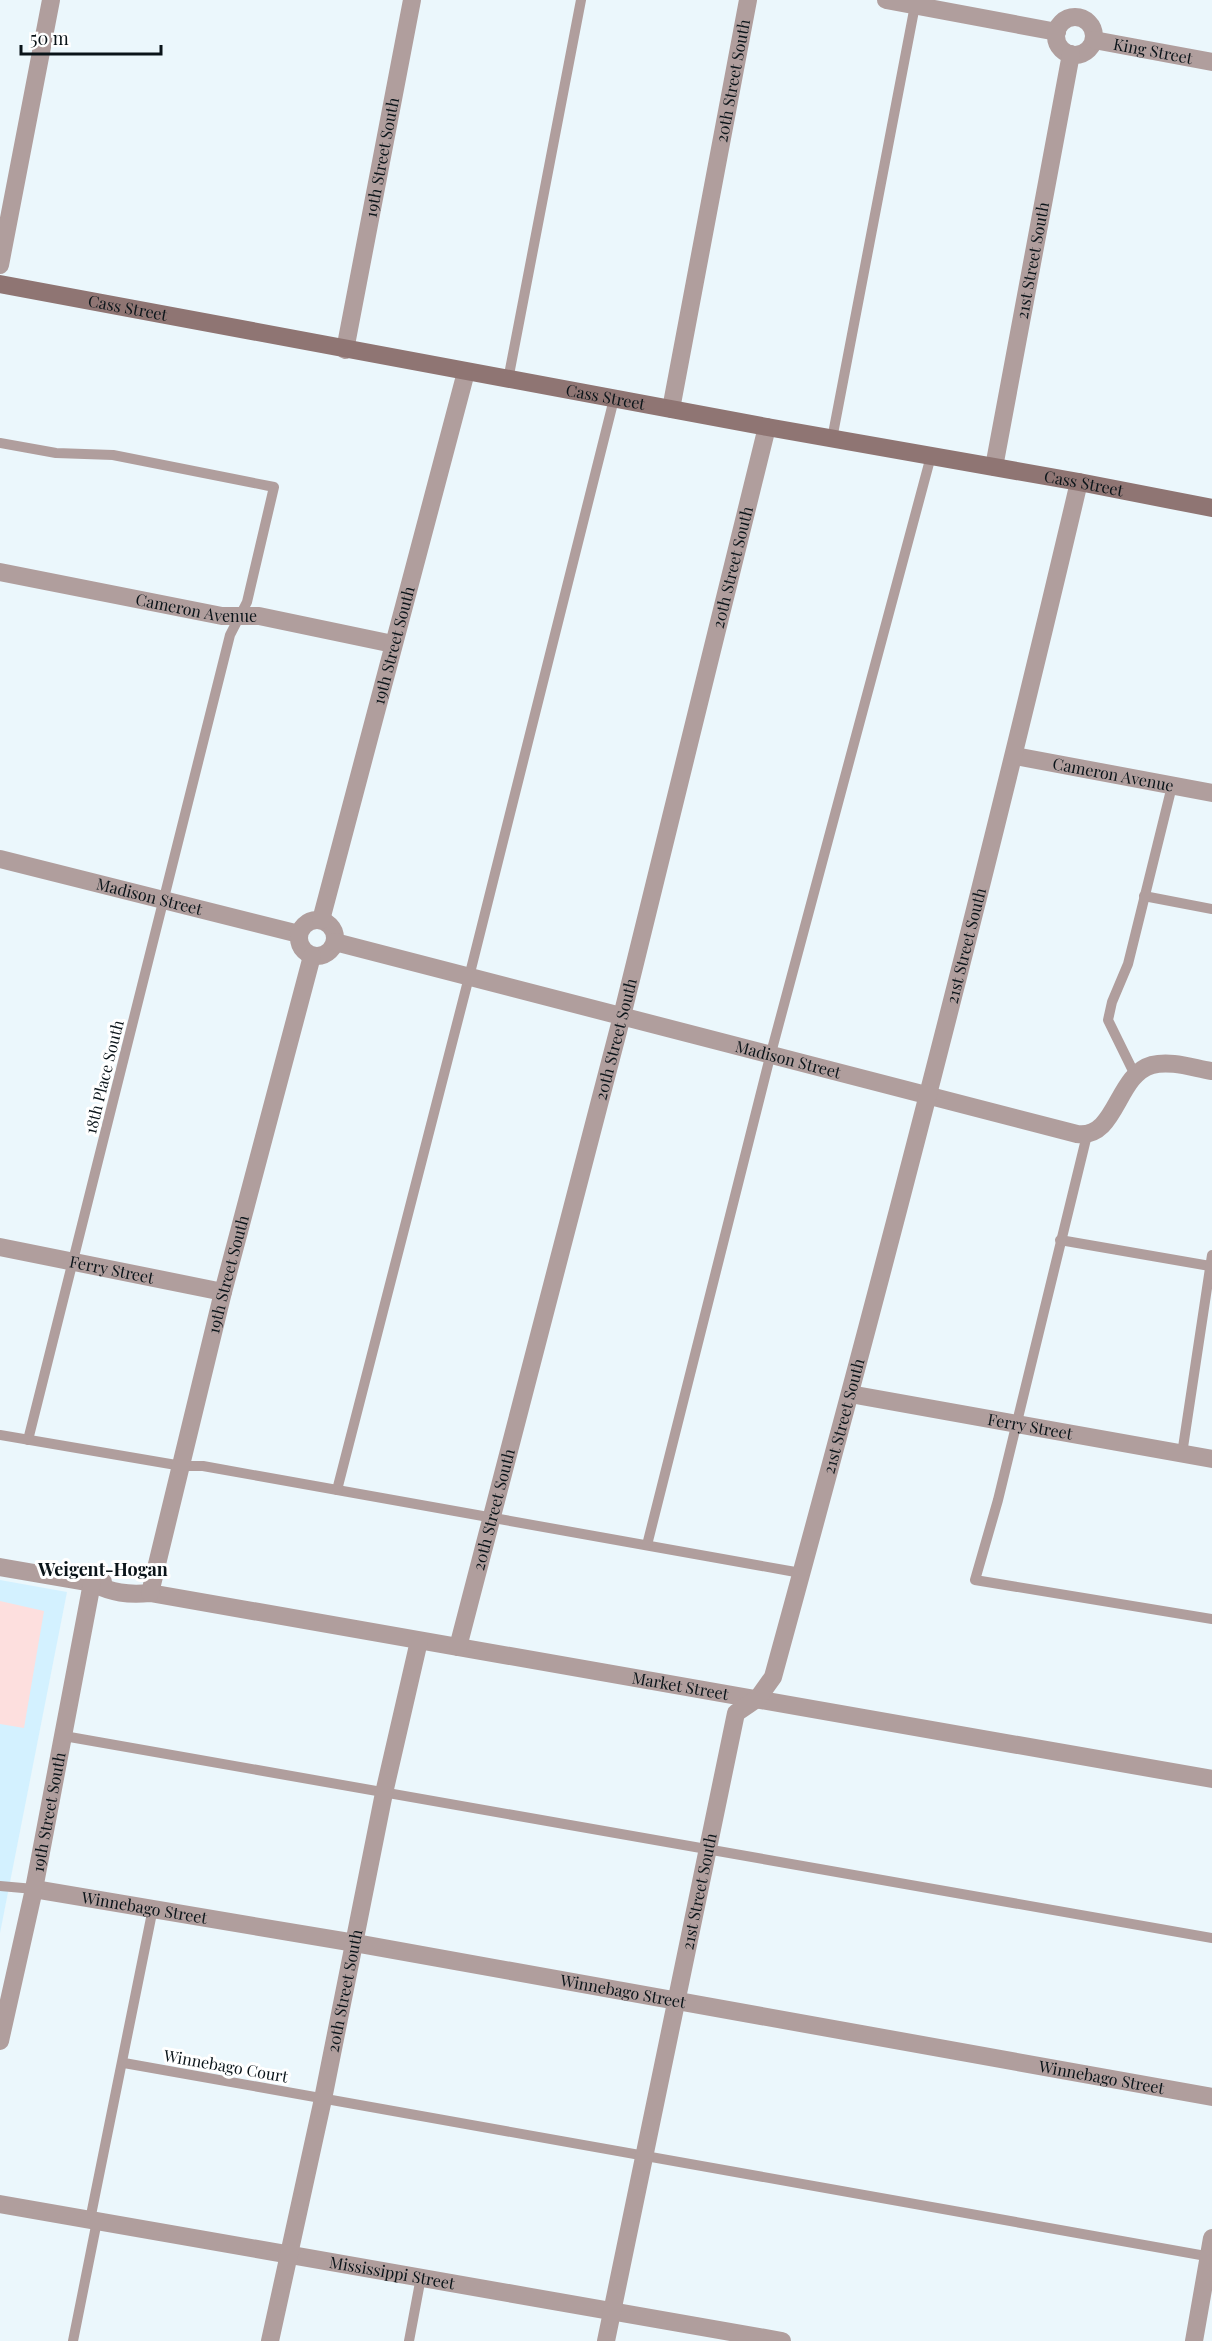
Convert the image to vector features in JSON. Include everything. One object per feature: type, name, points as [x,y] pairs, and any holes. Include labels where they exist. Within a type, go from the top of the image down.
[{"type":"street","points":[[0,265],[51,0]]},
{"type":"street","name":"19th Street South","points":[[345,350],[412,0]]},
{"type":"street","name":"20th Street South","points":[[671,409],[748,0]]},
{"type":"street","points":[[886,0],[915,3],[1057,32]]},
{"type":"street","points":[[1080,9],[1094,34],[1094,40],[1085,52],[1071,54],[1058,44],[1057,32],[1062,22],[1080,9]]},
{"type":"street","name":"King Street","points":[[1094,40],[1212,62]]},
{"type":"street","name":"21st Street South","points":[[994,468],[1071,54]]},
{"type":"street","name":"Cass Street","points":[[0,284],[345,350],[1212,508]]},
{"type":"street","name":"19th Street South","points":[[321,920],[466,372]]},
{"type":"street","name":"20th Street South","points":[[458,1647],[622,1016],[767,427]]},
{"type":"street","name":"21st Street South","points":[[606,2341],[736,1713],[758,1698],[772,1677],[801,1573],[1015,756],[1079,482]]},
{"type":"street","name":"Cameron Avenue","points":[[0,572],[222,616],[259,616],[393,644]]},
{"type":"street","name":"Cameron Avenue","points":[[1015,756],[1212,793]]},
{"type":"street","name":"Madison Street","points":[[0,859],[299,934]]},
{"type":"street","points":[[321,920],[334,931],[335,942],[329,952],[312,956],[299,945],[299,934],[301,928],[310,921],[321,920]]},
{"type":"street","name":"Madison Street","points":[[335,942],[1087,1135]]},
{"type":"street","name":"19th Street South","points":[[150,1593],[223,1292],[312,956]]},
{"type":"street","points":[[1087,1135],[1101,1127],[1135,1075],[1151,1065],[1171,1064],[1212,1071]]},
{"type":"street","name":"Ferry Street","points":[[0,1247],[223,1292]]},
{"type":"street","name":"Ferry Street","points":[[849,1394],[1212,1460]]},
{"type":"street","name":"Market Street","points":[[0,1567],[92,1583],[114,1581],[135,1584],[150,1593],[1212,1779]]},
{"type":"street","name":"19th Street South","points":[[0,2042],[34,1889],[92,1583]]},
{"type":"street","name":"20th Street South","points":[[270,2341],[323,2099],[384,1792],[419,1641]]},
{"type":"street","name":"Winnebago Street","points":[[34,1889],[355,1943],[1212,2097]]},
{"type":"street","name":"Mississippi Street","points":[[0,2204],[612,2310],[744,2338],[782,2341]]},
{"type":"street","points":[[1194,2341],[1211,2257],[1212,2238]]},
{"type":"lane","points":[[508,380],[581,0]]},
{"type":"lane","points":[[832,439],[915,3]]},
{"type":"lane","points":[[337,1490],[614,399]]},
{"type":"lane","name":"18th Place South","points":[[0,443],[56,453],[114,455],[274,487],[247,602],[230,636],[28,1440]]},
{"type":"lane","points":[[647,1545],[771,1053],[931,456]]},
{"type":"lane","points":[[1135,1075],[1108,1020],[1112,1002],[1128,964],[1172,786]]},
{"type":"lane","points":[[1144,896],[1212,909]]},
{"type":"lane","points":[[1087,1135],[998,1500],[975,1580],[1212,1619]]},
{"type":"lane","points":[[1060,1240],[1211,1261],[1182,1454]]},
{"type":"lane","points":[[0,1435],[182,1466],[203,1466],[801,1573]]},
{"type":"lane","points":[[64,1736],[1212,1938]]},
{"type":"lane","points":[[0,1886],[34,1889]]},
{"type":"lane","points":[[73,2341],[153,1908]]},
{"type":"lane","name":"Winnebago Court","points":[[124,2063],[1211,2257]]},
{"type":"lane","points":[[409,2341],[421,2277]]},
{"type":"shaded area","points":[[0,1580],[67,1592],[0,1933]]},
{"type":"shaded area","points":[[0,1601],[44,1611],[24,1728],[0,1724]]},
{"type":"district","name":"Weigent-Hogan","points":[[103,1570]]}]
